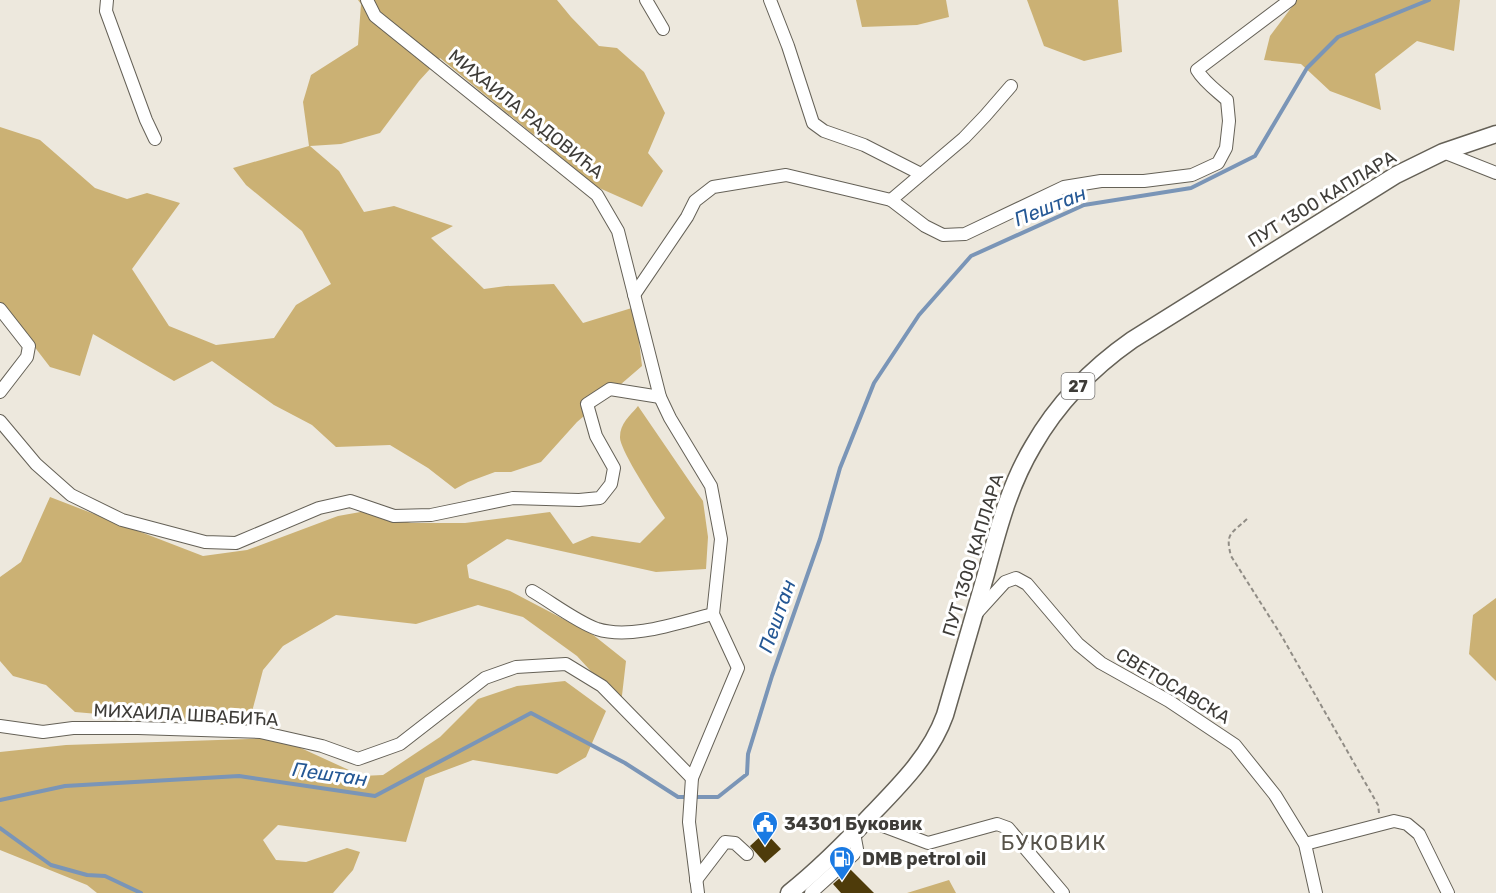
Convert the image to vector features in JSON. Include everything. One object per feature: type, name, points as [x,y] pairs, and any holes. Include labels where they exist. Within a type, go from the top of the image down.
[{"type":"main road","name":"ПУТ 1300 КАПЛАРА","points":[[789,893],[818,869],[867,820],[916,765],[936,737],[948,706],[1006,505],[1023,465],[1048,423],[1084,380],[1119,349],[1396,175],[1443,152],[1496,134]]},
{"type":"street","points":[[107,0],[106,11],[155,139]]},
{"type":"street","name":"МИХАИЛА РАДОВИЋА","points":[[367,0],[375,16],[597,195],[618,231],[660,397],[711,486],[721,539],[713,614]]},
{"type":"street","points":[[646,0],[663,29]]},
{"type":"street","points":[[770,0],[788,46],[813,123],[824,131],[864,146],[921,174]]},
{"type":"street","points":[[634,295],[687,217],[695,201],[713,187],[786,175],[891,200],[925,226],[943,235],[965,234],[1064,187],[1101,181],[1144,181],[1192,175],[1218,163],[1226,148],[1229,121],[1227,100],[1202,79],[1197,70],[1290,0]]},
{"type":"street","points":[[891,200],[964,138],[1011,86]]},
{"type":"street","points":[[1443,152],[1496,173]]},
{"type":"street","points":[[0,309],[29,346],[27,357],[0,392]]},
{"type":"street","points":[[0,421],[36,464],[70,495],[122,520],[205,542],[236,543],[319,508],[350,501],[394,516],[431,515],[513,498],[579,500],[600,498],[611,484],[614,468],[596,436],[587,404],[610,389],[660,397]]},
{"type":"street","name":"СВЕТОСАВСКА","points":[[973,618],[1005,582],[1016,578],[1027,584],[1078,644],[1101,663],[1169,701],[1235,745],[1275,795],[1305,844],[1316,893]]},
{"type":"street","points":[[532,591],[598,629],[621,632],[645,631],[713,614],[738,668],[692,778],[689,822],[697,887]]},
{"type":"street","name":"МИХАИЛА ШВАБИЋА","points":[[0,726],[43,732],[73,728],[138,728],[260,732],[304,741],[358,759],[400,744],[485,678],[516,667],[566,664],[602,686],[692,778]]},
{"type":"street","points":[[867,820],[928,843],[997,824],[1008,828],[1063,893]]},
{"type":"street","points":[[1305,844],[1394,821],[1407,824],[1419,834],[1448,893]]},
{"type":"street","points":[[811,893],[855,854],[857,849],[854,833]]},
{"type":"street","points":[[697,887],[725,842],[735,843],[747,854]]},
{"type":"path","points":[[1247,519],[1227,541],[1231,556],[1281,635],[1378,805],[1380,817],[1370,827]]},
{"type":"shaded area","points":[[358,0],[557,0],[599,46],[617,48],[644,72],[665,113],[648,153],[663,171],[642,207],[597,187],[440,58],[419,81],[380,133],[341,144],[310,146],[339,171],[364,212],[394,206],[453,226],[431,238],[484,289],[554,284],[583,323],[635,307],[642,366],[577,422],[541,462],[511,472],[495,472],[455,489],[428,468],[390,445],[336,447],[312,425],[274,405],[212,361],[174,381],[93,334],[80,376],[50,367],[0,302],[0,127],[40,140],[95,188],[127,199],[147,193],[180,203],[132,269],[169,326],[216,345],[274,338],[296,305],[331,284],[302,231],[246,185],[233,168],[309,146],[303,102],[311,75],[358,45],[361,4]]},
{"type":"shaded area","points":[[856,0],[946,0],[949,17],[917,25],[862,27]]},
{"type":"shaded area","points":[[1027,0],[1118,0],[1122,52],[1084,61],[1044,46]]},
{"type":"shaded area","points":[[1297,0],[1460,0],[1454,51],[1417,41],[1375,74],[1381,110],[1330,91],[1301,64],[1264,60],[1270,36]]},
{"type":"shaded area","points":[[638,406],[703,501],[708,537],[706,569],[656,572],[507,539],[467,565],[469,578],[510,591],[592,634],[626,661],[621,704],[577,656],[523,617],[478,605],[416,624],[336,615],[283,646],[263,670],[248,727],[75,712],[46,685],[13,676],[0,661],[0,577],[21,562],[50,497],[203,556],[247,550],[338,516],[366,511],[411,523],[465,523],[550,512],[573,544],[592,536],[640,543],[665,518],[621,443],[622,428]]},
{"type":"shaded area","points":[[1496,598],[1496,681],[1469,654],[1473,615]]},
{"type":"shaded area","points":[[565,681],[606,711],[586,757],[557,774],[473,760],[425,778],[406,842],[278,825],[263,840],[276,860],[306,862],[347,848],[360,852],[353,870],[333,893],[97,893],[87,885],[0,850],[0,752],[66,745],[279,738],[362,776],[383,775],[440,737],[478,699],[517,686]]},
{"type":"shaded area","points":[[949,880],[956,893],[907,893]]},
{"type":"building","points":[[765,832],[781,849],[765,863],[750,846]]},
{"type":"building","points":[[850,869],[874,893],[841,893],[833,884]]},
{"type":"waterway","name":"Пештан","points":[[0,800],[65,786],[239,776],[375,796],[531,713],[625,763],[678,797],[718,797],[747,774],[748,754],[772,676],[820,539],[840,468],[874,383],[919,315],[971,256],[1084,205],[1191,188],[1255,156],[1307,68],[1338,37],[1429,0]]},
{"type":"waterway","points":[[0,828],[51,865],[87,875],[105,876],[141,893]]},
{"type":"place","name":"34301 Буковик","points":[[765,847]]},
{"type":"place","name":"DMB petrol oil","points":[[842,882]]},
{"type":"district","name":"БУКОВИК","points":[[1054,843]]}]
